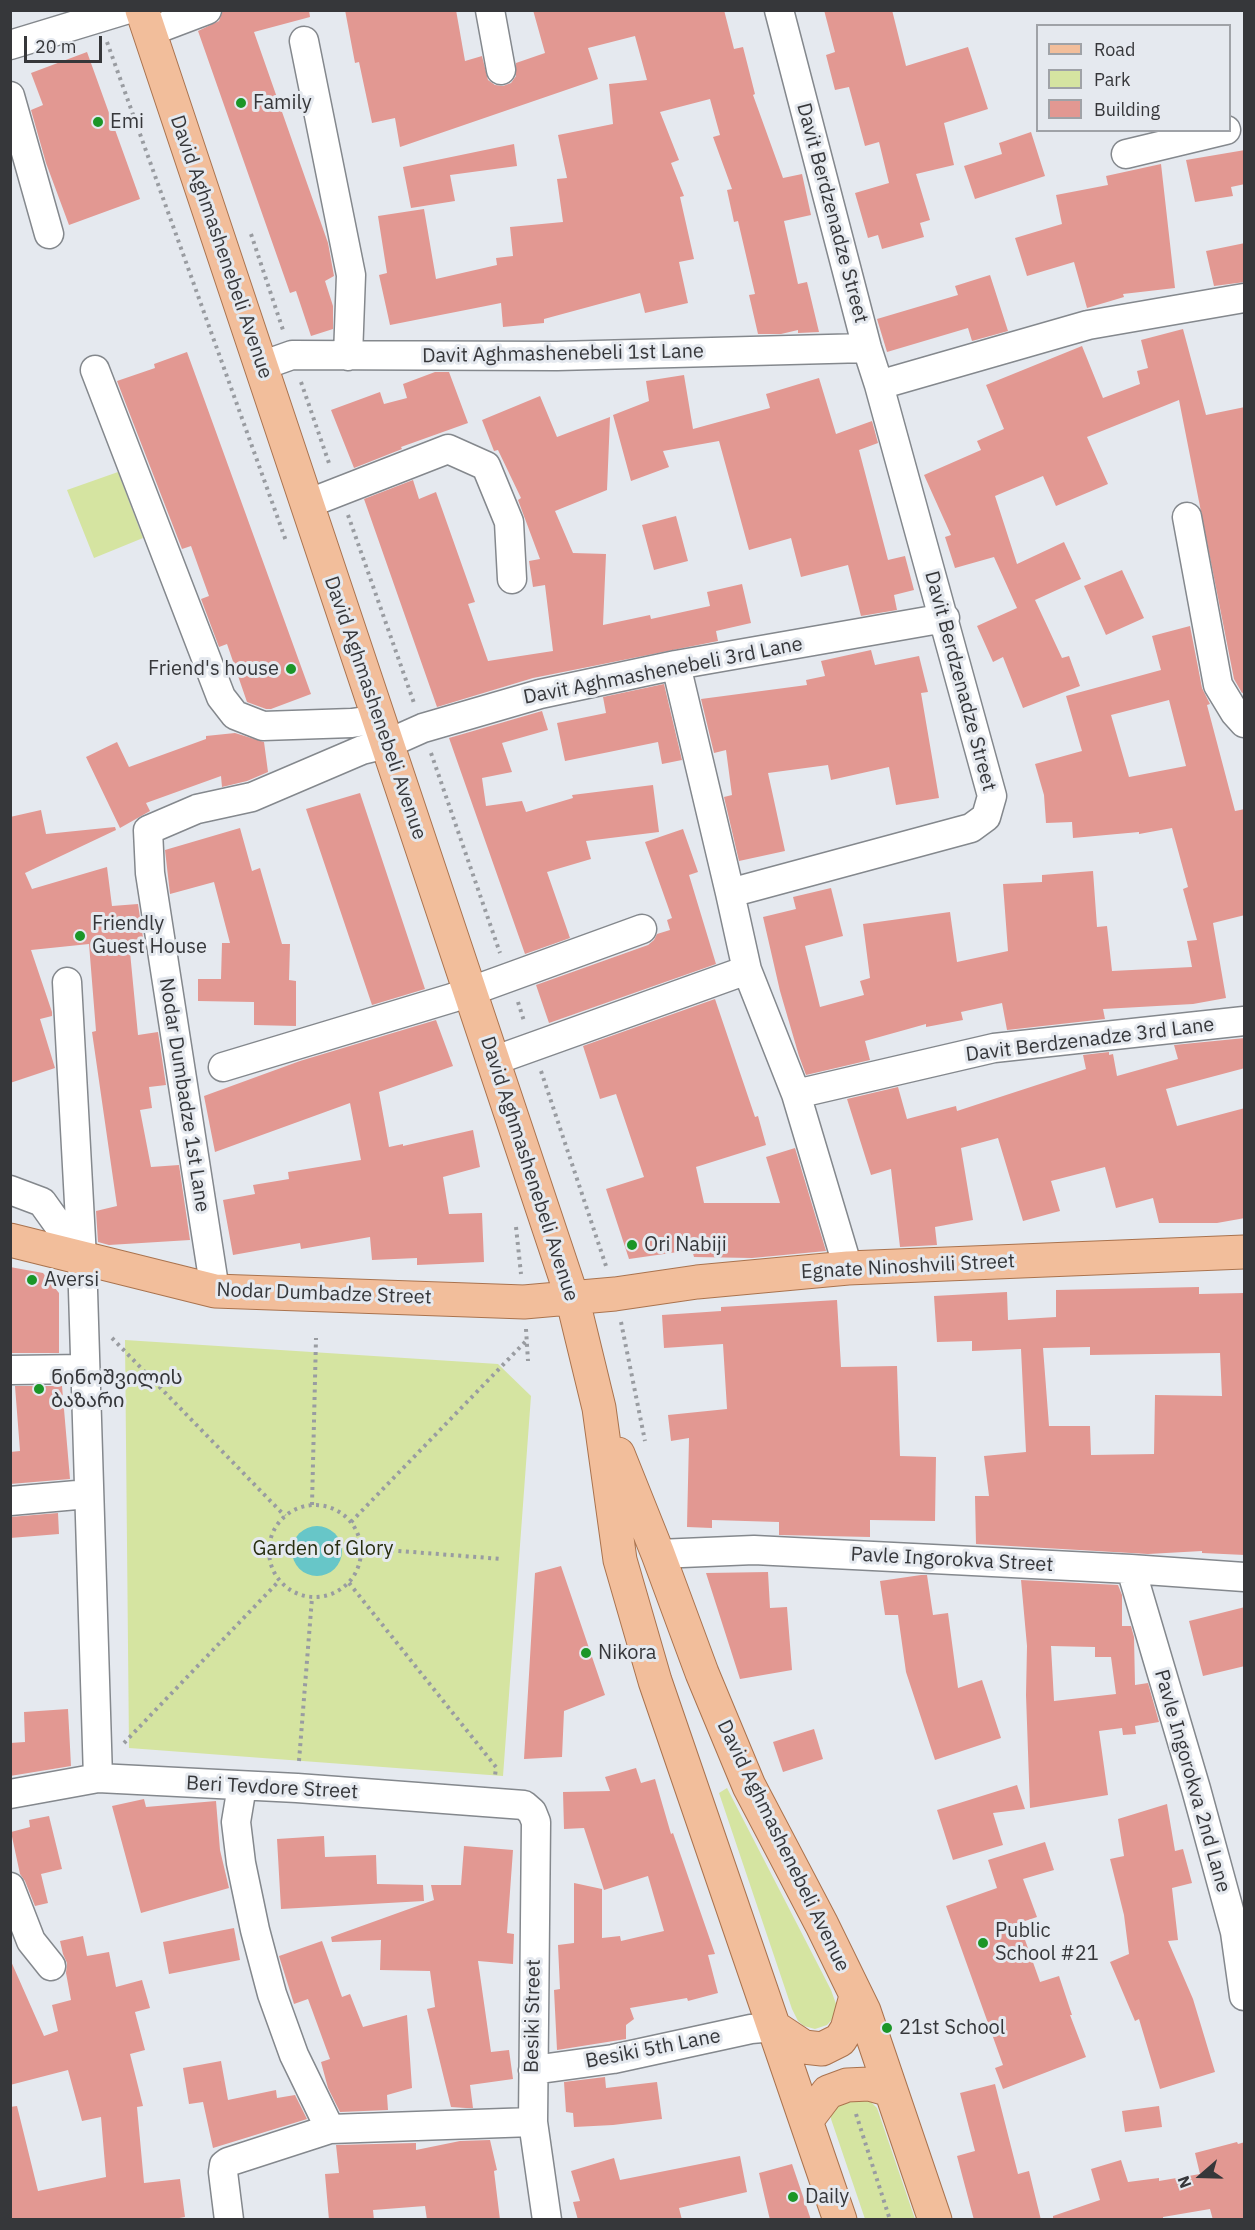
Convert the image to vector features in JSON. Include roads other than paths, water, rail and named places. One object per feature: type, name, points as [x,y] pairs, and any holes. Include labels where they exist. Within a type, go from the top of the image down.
[{"type":"main road","name":"David Aghmashenebeli Avenue","points":[[145,21],[572,1297],[599,1408],[620,1560],[656,1681],[840,2220]]},
{"type":"main road","name":"Nodar Dumbadze Street","points":[[10,1240],[215,1291],[524,1302],[572,1297]]},
{"type":"main road","name":"Egnate Ninoshvili Street","points":[[572,1297],[615,1294],[697,1282],[848,1268],[1245,1252]]},
{"type":"main road","name":"David Aghmashenebeli Avenue","points":[[599,1408],[658,1554],[702,1673],[749,1786],[864,2011],[935,2220]]},
{"type":"main road","points":[[774,2026],[804,2047],[822,2049],[840,2040],[847,2029],[856,1996]]},
{"type":"main road","points":[[806,2121],[828,2092],[847,2085],[869,2084],[890,2090]]},
{"type":"street","points":[[145,21],[207,10]]},
{"type":"street","points":[[490,10],[501,70]]},
{"type":"street","name":"Davit Berdzenadze Street","points":[[730,893],[971,828],[986,817],[992,796],[945,618],[867,348],[779,10]]},
{"type":"street","points":[[10,45],[112,15]]},
{"type":"street","points":[[304,41],[351,275],[348,356]]},
{"type":"street","points":[[10,96],[49,234]]},
{"type":"street","points":[[1126,154],[1220,132]]},
{"type":"street","points":[[879,384],[1088,325],[1245,298]]},
{"type":"street","name":"Davit Aghmashenebeli 1st Lane","points":[[261,366],[292,355],[557,356],[867,348]]},
{"type":"street","points":[[95,370],[220,696],[235,715],[263,726],[352,723],[383,731]]},
{"type":"street","points":[[307,504],[448,449],[486,466],[509,522],[512,579]]},
{"type":"street","points":[[1187,517],[1218,685],[1235,713],[1245,723]]},
{"type":"street","name":"Davit Aghmashenebeli 3rd Lane","points":[[383,731],[423,728],[540,694],[676,665],[945,618]]},
{"type":"street","points":[[676,665],[747,969],[796,1094],[848,1268]]},
{"type":"street","name":"Nodar Dumbadze 1st Lane","points":[[215,1291],[150,873],[148,830],[197,809],[252,797],[362,750],[383,731]]},
{"type":"street","points":[[224,1067],[470,991],[642,929]]},
{"type":"street","points":[[493,1060],[747,969]]},
{"type":"street","points":[[67,982],[84,1304],[98,1778]]},
{"type":"street","name":"Davit Berdzenadze 3rd Lane","points":[[796,1094],[994,1048],[1245,1022]]},
{"type":"street","points":[[10,1190],[42,1202],[82,1258]]},
{"type":"street","points":[[10,1370],[85,1369]]},
{"type":"street","points":[[10,1501],[88,1494]]},
{"type":"street","name":"Pavle Ingorokva Street","points":[[658,1554],[754,1550],[1245,1577]]},
{"type":"street","name":"Pavle Ingorokva 2nd Lane","points":[[1131,1569],[1196,1789],[1232,1921],[1245,1996]]},
{"type":"street","name":"Beri Tevdore Street","points":[[10,1794],[98,1778],[297,1788],[524,1805],[531,1812]]},
{"type":"street","points":[[242,1786],[236,1822],[241,1863],[255,1930],[272,1994],[294,2055],[330,2129]]},
{"type":"street","name":"Besiki Street","points":[[531,1812],[536,1822],[533,2122],[547,2220]]},
{"type":"street","points":[[10,1887],[31,1941],[51,1966]]},
{"type":"street","name":"Besiki 5th Lane","points":[[532,2070],[613,2059],[774,2026]]},
{"type":"street","points":[[229,2220],[224,2165],[330,2129],[533,2122]]},
{"type":"water","points":[[322,1526],[335,1533],[341,1541],[341,1561],[335,1569],[327,1575],[312,1576],[299,1569],[293,1561],[292,1546],[299,1533],[307,1527]]},
{"type":"place","name":"Family","points":[[241,103]]},
{"type":"place","name":"Emi","points":[[98,122]]},
{"type":"place","name":"Friend's house","points":[[291,669]]},
{"type":"place","name":"Friendly Guest House","points":[[80,936]]},
{"type":"place","name":"Ori Nabiji","points":[[632,1245]]},
{"type":"place","name":"Aversi","points":[[32,1280]]},
{"type":"place","name":"ნინოშვილის ბაზარი","points":[[39,1389]]},
{"type":"place","name":"Nikora","points":[[586,1653]]},
{"type":"place","name":"Public School #21","points":[[983,1943]]},
{"type":"place","name":"21st School","points":[[887,2028]]},
{"type":"place","name":"Daily","points":[[793,2197]]},
{"type":"park label","name":"Garden of Glory","points":[[323,1549]]}]
